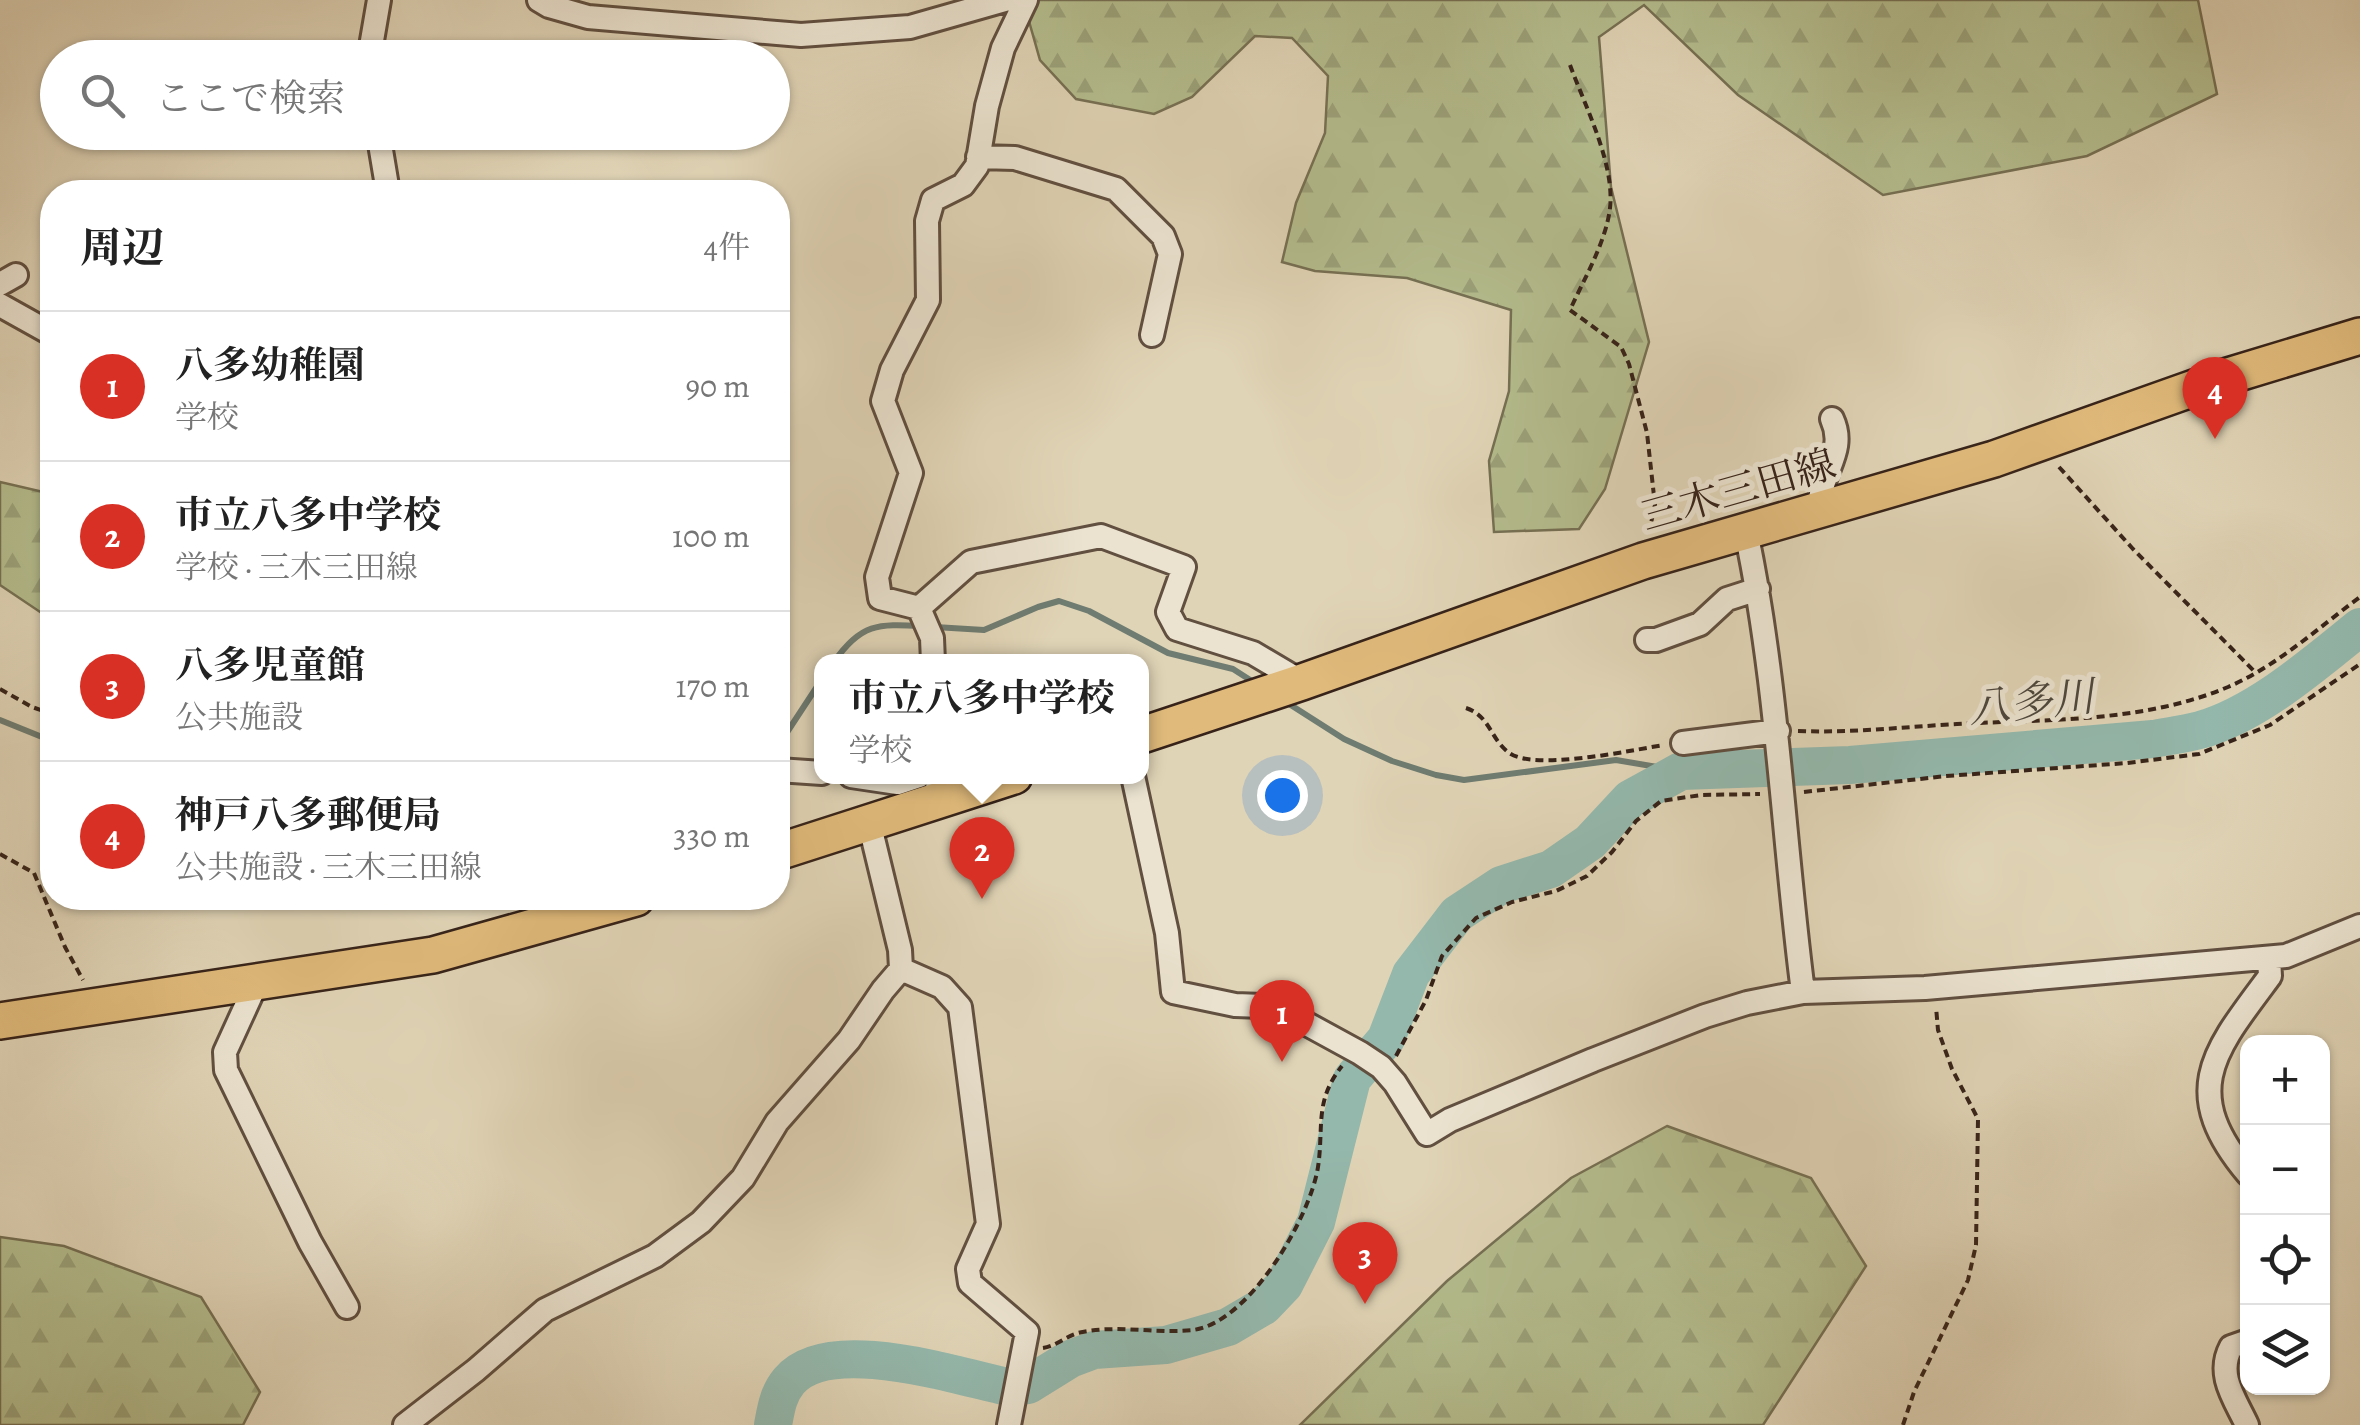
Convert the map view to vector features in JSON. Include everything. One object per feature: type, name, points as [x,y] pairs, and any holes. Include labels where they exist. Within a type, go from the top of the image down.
[{"type":"main road","name":"三木三田線","points":[[1149,732],[1643,562],[2043,442],[2225,377],[2360,336]]},
{"type":"main road","points":[[790,848],[869,822],[931,785]]},
{"type":"main road","points":[[0,1020],[433,956],[570,910]]},
{"type":"street","points":[[372,40],[379,0]]},
{"type":"street","points":[[539,0],[588,17],[801,36],[910,27],[1005,0]]},
{"type":"street","points":[[919,608],[880,598],[877,577],[911,474],[883,401],[892,370],[928,300],[927,220],[933,200],[964,185],[977,166],[987,106],[1003,48],[1026,0]]},
{"type":"street","points":[[381,150],[386,180]]},
{"type":"street","points":[[978,157],[1015,158],[1116,189],[1164,236],[1170,254],[1152,334]]},
{"type":"street","points":[[0,305],[40,327]]},
{"type":"street","points":[[1820,510],[1819,493],[1838,447],[1832,419]]},
{"type":"street","points":[[1746,532],[1779,737],[1790,891],[1803,992]]},
{"type":"street","points":[[919,608],[971,562],[1101,536],[1184,567],[1168,612],[1177,629],[1253,654],[1285,688]]},
{"type":"street","points":[[1647,640],[1700,624],[1727,599],[1758,589]]},
{"type":"street","points":[[919,608],[932,638],[932,654]]},
{"type":"street","points":[[1684,742],[1779,737]]},
{"type":"street","points":[[1134,784],[1167,934],[1173,992],[1285,1012],[1358,1051],[1383,1069],[1428,1134],[1480,1108],[1706,1016],[1803,992],[1935,987],[2269,958],[2301,951],[2360,926]]},
{"type":"street","points":[[404,1425],[545,1310],[655,1256],[701,1222],[743,1178],[778,1122],[850,1040],[901,969],[900,950],[869,822]]},
{"type":"street","points":[[2240,1164],[2213,1120],[2207,1090],[2213,1062],[2270,976],[2269,958]]},
{"type":"street","points":[[901,969],[942,988],[960,1007],[988,1224],[968,1269],[970,1283],[1028,1332],[1012,1414]]},
{"type":"street","points":[[257,982],[225,1052],[226,1070],[310,1242],[348,1306]]},
{"type":"street","points":[[2240,1344],[2231,1347],[2224,1361],[2225,1378],[2248,1425]]},
{"type":"path","points":[[1570,65],[1608,170],[1610,208],[1570,310],[1621,347],[1629,364],[1647,433],[1655,505],[1643,562]]},
{"type":"path","points":[[2043,442],[2057,465],[2133,549],[2255,672]]},
{"type":"path","points":[[1779,737],[1956,724],[2083,720],[2172,705],[2229,687],[2360,597]]},
{"type":"path","points":[[1383,1069],[1402,1047],[1426,1000],[1442,956],[1476,918],[1512,902],[1556,891],[1587,876],[1636,821],[1662,801],[2199,754],[2270,725],[2360,664]]},
{"type":"path","points":[[0,690],[40,710]]},
{"type":"path","points":[[1466,708],[1485,718],[1506,751],[1517,758],[1550,762],[1684,742]]},
{"type":"path","points":[[0,854],[34,873],[40,887]]},
{"type":"path","points":[[50,910],[97,1006]]},
{"type":"path","points":[[1903,1425],[1914,1392],[1968,1280],[1976,1244],[1978,1119],[1952,1069],[1938,1030],[1935,987]]},
{"type":"path","points":[[1023,1360],[1077,1334],[1198,1330],[1244,1302],[1301,1218],[1318,1165],[1318,1125],[1324,1100],[1332,1078],[1358,1051]]},
{"type":"green space","points":[[1023,0],[2198,0],[2217,94],[2087,156],[1883,195],[1738,95],[1644,5],[1599,37],[1611,187],[1649,342],[1605,489],[1579,529],[1494,532],[1489,461],[1509,391],[1511,310],[1407,278],[1315,271],[1282,262],[1296,203],[1325,133],[1328,76],[1292,38],[1255,36],[1192,97],[1154,114],[1076,99],[1040,60]]},
{"type":"green space","points":[[0,482],[40,491],[40,612],[0,585]]},
{"type":"green space","points":[[1667,1126],[1811,1178],[1866,1266],[1763,1425],[1300,1425],[1447,1281],[1571,1178]]},
{"type":"green space","points":[[0,1237],[64,1246],[201,1297],[260,1392],[243,1425],[0,1425]]},
{"type":"waterway","points":[[935,627],[984,630],[1059,601],[1089,611],[1168,653],[1233,669],[1258,685]]},
{"type":"waterway","points":[[840,654],[853,640],[872,629],[922,626]]},
{"type":"waterway","name":"八多川","points":[[773,1425],[780,1396],[789,1381],[807,1367],[862,1359],[926,1368],[1008,1387],[1028,1385],[1070,1359],[1094,1350],[1166,1345],[1228,1327],[1264,1306],[1284,1285],[1316,1222],[1352,1079],[1386,1039],[1411,974],[1457,914],[1501,885],[1551,869],[1590,842],[1630,799],[1681,771],[1850,765],[2189,733],[2264,700],[2360,627]]},
{"type":"waterway","points":[[790,728],[814,691]]},
{"type":"waterway","points":[[1286,702],[1344,739],[1392,761],[1464,780],[1616,760],[1681,771]]},
{"type":"waterway","points":[[0,720],[40,736]]},
{"type":"place","name":"神戸八多郵便局","points":[[2215,439]]},
{"type":"place","name":"市立八多中学校","points":[[982,899]]},
{"type":"place","name":"八多幼稚園","points":[[1282,1062]]},
{"type":"place","name":"八多児童館","points":[[1365,1304]]}]
